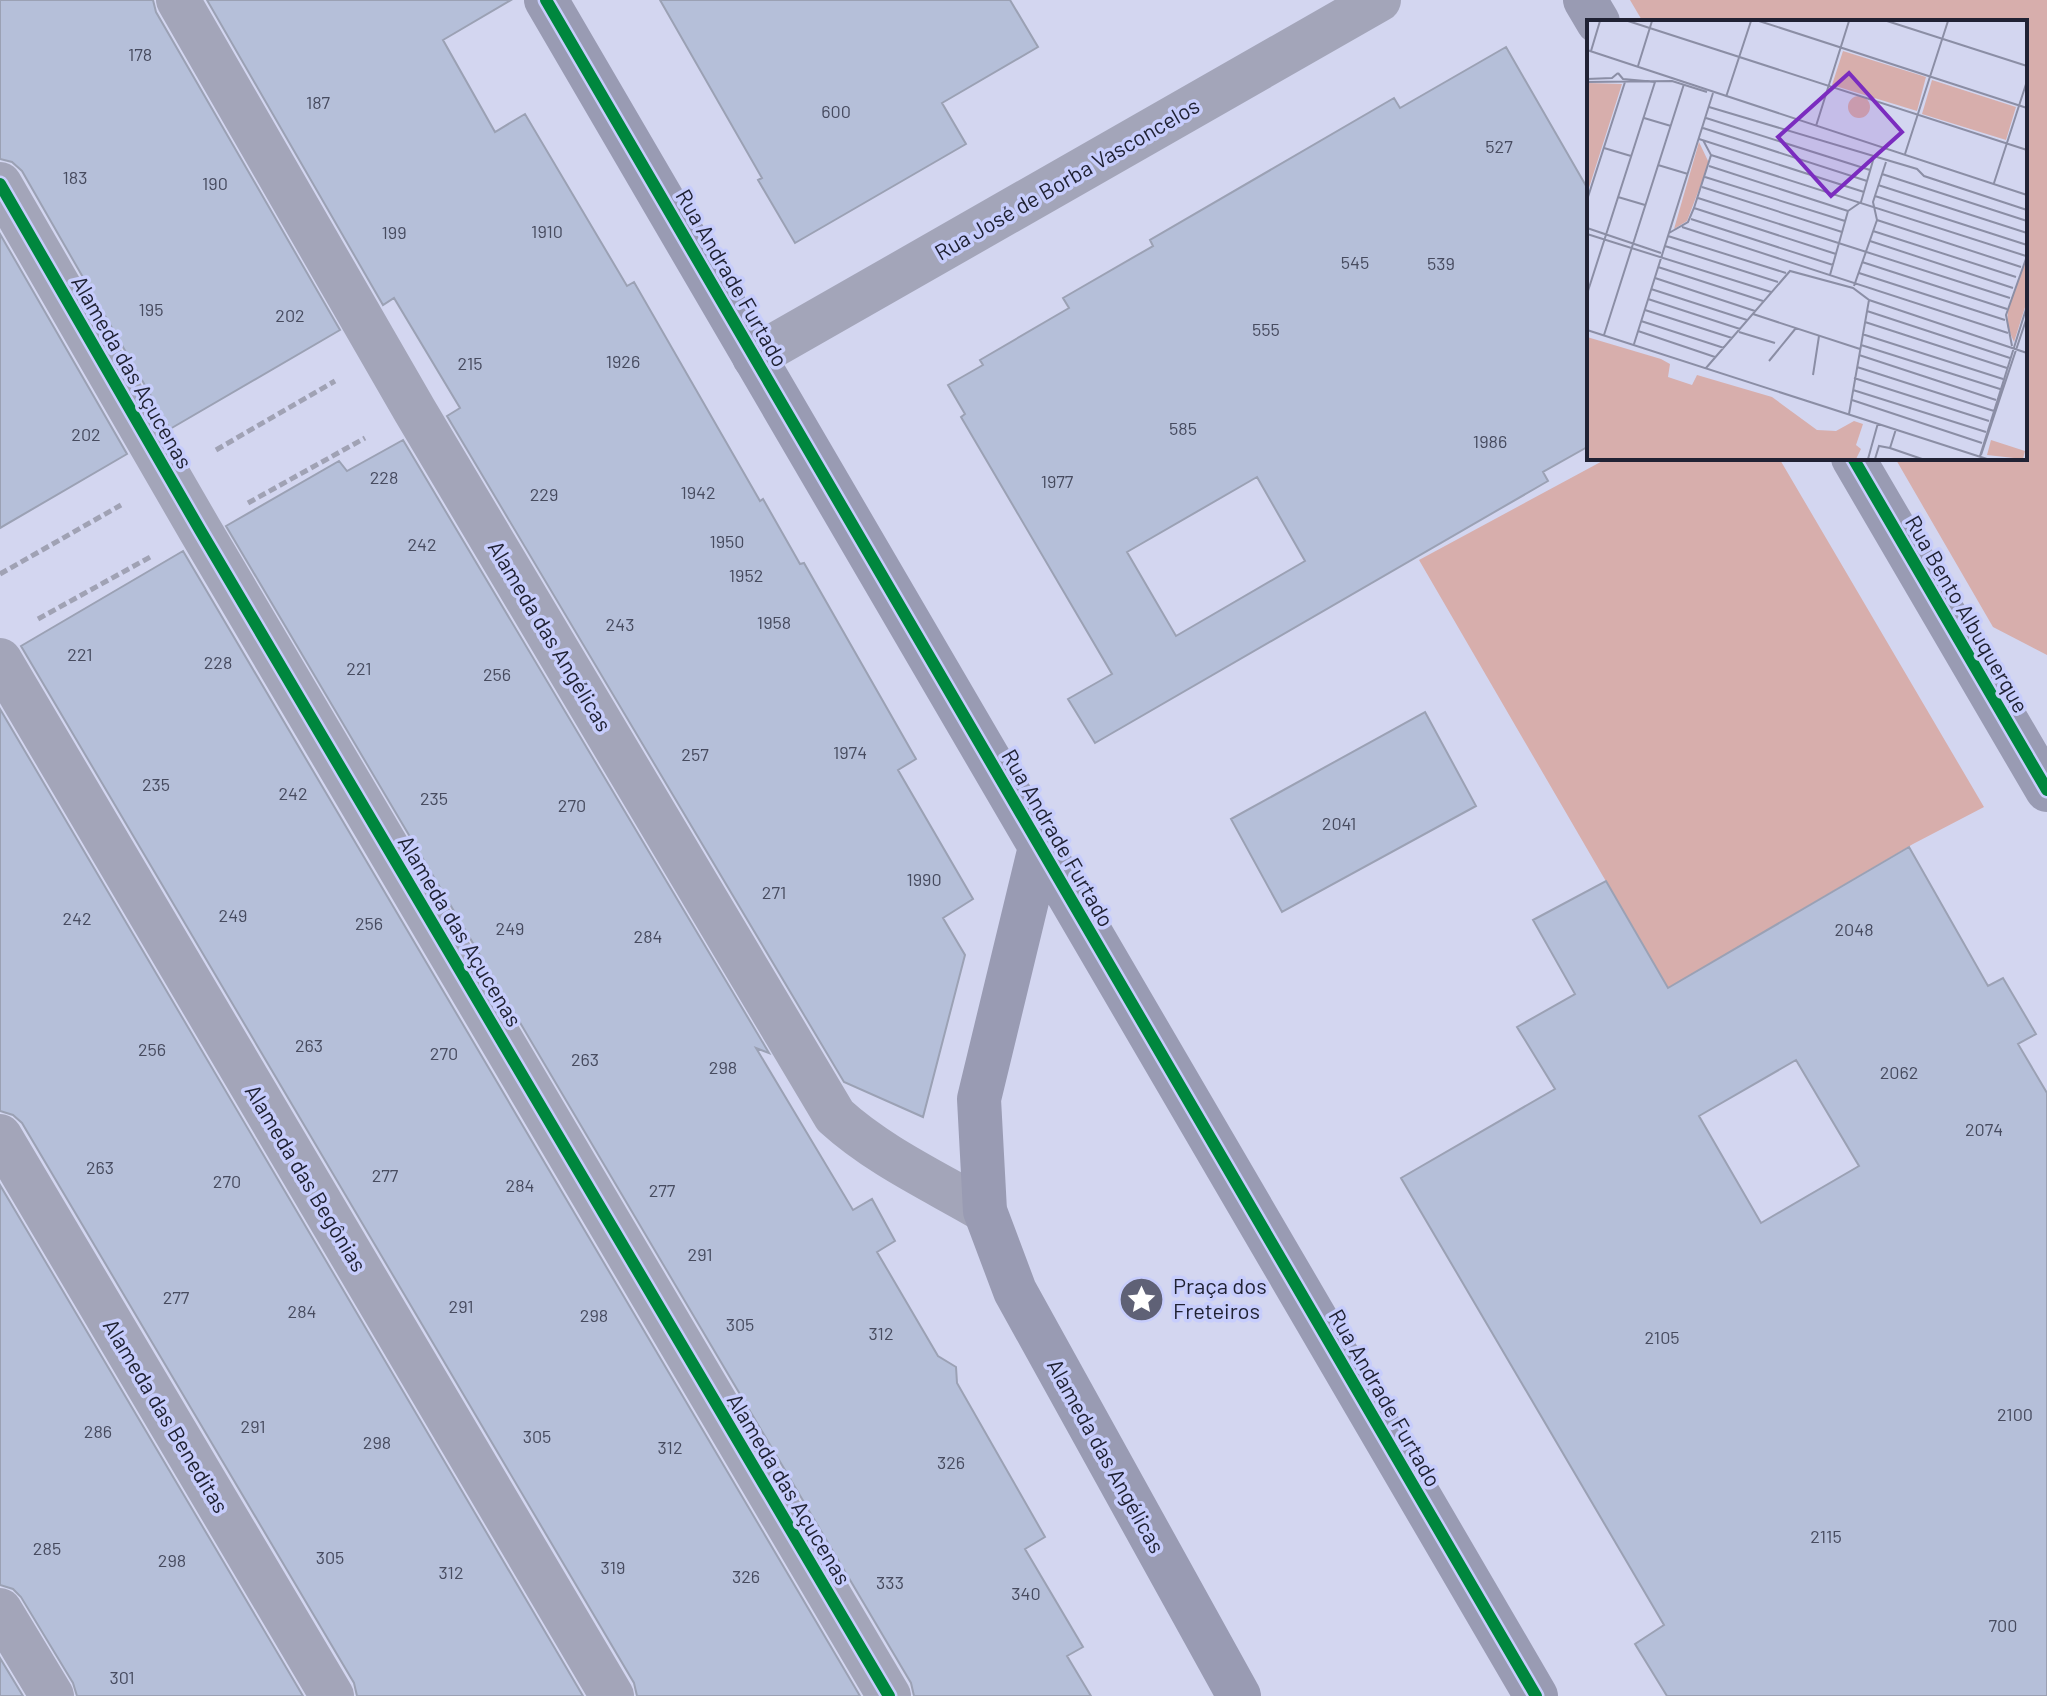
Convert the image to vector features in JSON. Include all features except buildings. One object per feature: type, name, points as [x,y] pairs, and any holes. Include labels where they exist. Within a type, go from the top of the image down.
[{"type":"street","name":"Alameda das Angélicas","points":[[178,0],[415,411],[835,1116],[859,1138],[985,1211]]},
{"type":"street","name":"Rua Andrade Furtado","points":[[546,0],[1536,1696]]},
{"type":"street","name":"Rua José de Borba Vasconcelos","points":[[754,357],[1379,0]]},
{"type":"street","points":[[1585,0],[1597,20]]},
{"type":"street","name":"Alameda das Açucenas","points":[[0,184],[200,530],[889,1696]]},
{"type":"street","name":"Rua Bento Albuquerque","points":[[1854,460],[2047,790]]},
{"type":"street","name":"Alameda das Begônias","points":[[0,660],[612,1696]]},
{"type":"street","name":"Alameda das Angélicas","points":[[1040,847],[979,1099],[985,1211],[1015,1291],[1239,1696]]},
{"type":"street","name":"Alameda das Beneditas","points":[[0,1136],[332,1696]]},
{"type":"street","points":[[0,1610],[52,1696]]},
{"type":"shaded area","points":[[1630,0],[2047,0],[2047,655],[1993,627],[1896,460],[2027,460],[2027,20],[1642,20]]},
{"type":"shaded area","points":[[1604,460],[1780,460],[1984,807],[1913,844],[1668,988],[1419,560]]},
{"type":"cycle path","points":[[546,0],[1536,1696]]},
{"type":"cycle path","points":[[0,184],[200,530],[889,1696]]},
{"type":"cycle path","points":[[1854,460],[2047,790]]},
{"type":"place","name":"Praça dos Freteiros","points":[[1142,1299]]}]
